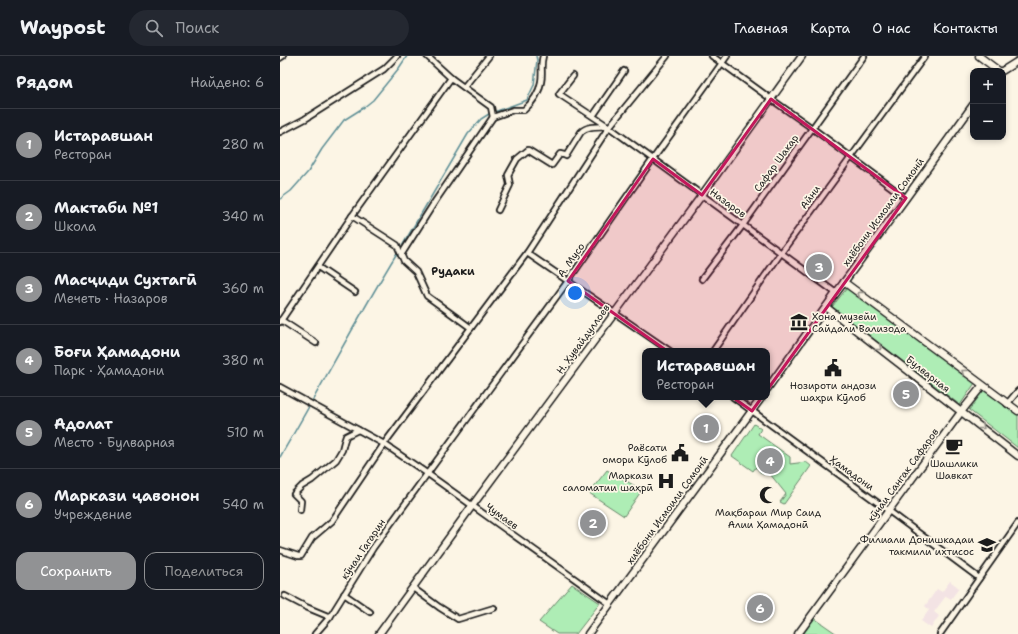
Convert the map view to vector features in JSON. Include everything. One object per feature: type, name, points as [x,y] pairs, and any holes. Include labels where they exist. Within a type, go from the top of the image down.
[{"type":"street","points":[[280,132],[384,69],[396,56]]},
{"type":"street","points":[[427,56],[451,78],[490,107],[493,117]]},
{"type":"street","points":[[464,87],[489,56]]},
{"type":"street","points":[[401,255],[436,200],[493,117],[513,110],[524,110],[537,96],[541,82],[541,63],[543,56]]},
{"type":"street","points":[[280,550],[301,556],[312,538],[332,521],[384,444],[527,253],[609,127],[667,56]]},
{"type":"street","points":[[712,56],[906,198]]},
{"type":"street","name":"А. Мусо","points":[[428,474],[568,281],[727,56]]},
{"type":"street","name":"Н. Ҳувайдуллоев","points":[[379,634],[702,195],[802,56]]},
{"type":"street","name":"Сафар Шакар","points":[[702,279],[743,225],[864,56]]},
{"type":"street","name":"Айни","points":[[715,348],[850,156],[925,56]]},
{"type":"street","points":[[979,56],[996,68]]},
{"type":"street","points":[[1005,68],[1018,61]]},
{"type":"street","points":[[593,116],[624,71]]},
{"type":"street","name":"Назаров","points":[[573,76],[559,94],[654,159],[836,293]]},
{"type":"street","points":[[316,342],[280,321],[352,216],[451,78]]},
{"type":"street","name":"хиёбони Исмоили Сомонӣ","points":[[770,385],[970,109]]},
{"type":"street","points":[[498,210],[510,185],[508,176],[517,159],[528,150],[552,165],[560,154],[564,154],[566,156],[584,129],[589,127],[609,127]]},
{"type":"street","points":[[352,216],[397,245],[404,261],[416,272],[427,296],[471,328]]},
{"type":"street","points":[[527,253],[666,348]]},
{"type":"street","points":[[318,267],[355,292]]},
{"type":"street","points":[[844,282],[1018,412]]},
{"type":"street","name":"Булварная","points":[[826,307],[1018,456]]},
{"type":"street","name":"кӯчаи Сангак Сафаров","points":[[798,634],[982,386]]},
{"type":"street","name":"Ҷумаев","points":[[280,387],[384,444],[610,604]]},
{"type":"street","points":[[1007,404],[1018,391]]},
{"type":"street","name":"Ҳамадони","points":[[738,400],[979,578]]},
{"type":"street","name":"хиёбони Исмоили Сомонӣ","points":[[588,634],[760,400]]},
{"type":"street","points":[[300,510],[301,501],[294,494],[336,460],[342,450],[346,436],[358,430]]},
{"type":"street","name":"кӯчаи Гагарин","points":[[315,634],[330,617],[373,548],[428,474]]},
{"type":"street","points":[[940,634],[1018,523]]},
{"type":"street","points":[[413,588],[458,619],[494,608]]},
{"type":"street","points":[[344,594],[370,612]]},
{"type":"street","points":[[285,596],[330,617]]},
{"type":"highlighted area","points":[[771,99],[906,198],[752,411],[568,281],[653,159],[702,195]]},
{"type":"shaded area","points":[[950,581],[959,588],[951,599],[946,596],[934,612],[939,616],[931,628],[921,621],[929,610],[925,606],[937,589],[942,592]]},
{"type":"green space","points":[[847,288],[975,383],[960,405],[832,307]]},
{"type":"green space","points":[[984,390],[1018,415],[1018,448],[969,410]]},
{"type":"green space","points":[[754,424],[761,429],[758,434],[790,457],[790,464],[806,462],[811,466],[784,504],[780,502],[786,494],[770,474],[762,474],[756,467],[753,471],[732,456]]},
{"type":"green space","points":[[607,470],[642,490],[624,516],[589,493]]},
{"type":"green space","points":[[572,584],[600,603],[576,634],[557,634],[539,622]]},
{"type":"green space","points":[[814,618],[837,634],[803,634]]},
{"type":"waterway","points":[[280,199],[291,191],[308,172],[322,149],[344,120],[373,100],[407,56]]},
{"type":"waterway","points":[[401,248],[468,134],[481,119],[489,114],[527,100],[534,85],[537,60],[536,56]]},
{"type":"waterway","points":[[280,457],[397,253]]},
{"type":"place","name":"Масҷиди Сухтагӣ","points":[[819,267]]},
{"type":"place","name":"Хона музейи Сайдали Вализода","points":[[799,322]]},
{"type":"place","name":"Нозироти андози шаҳри Кӯлоб","points":[[833,368]]},
{"type":"place","name":"Адолат","points":[[906,394]]},
{"type":"place","name":"Истаравшан","points":[[706,428]]},
{"type":"place","name":"Шашлики Шавкат","points":[[954,446]]},
{"type":"place","name":"Раёсати омори Кӯлоб","points":[[680,453]]},
{"type":"place","name":"Боғи Ҳамадони","points":[[770,461]]},
{"type":"place","name":"Маркази саломатии шаҳрӣ","points":[[666,481]]},
{"type":"place","name":"Мақбараи Мир Саид Алии Ҳамадонӣ","points":[[768,495]]},
{"type":"place","name":"Мактаби №1","points":[[593,523]]},
{"type":"place","name":"Филиали Донишкадаи такмили ихтисос","points":[[987,545]]},
{"type":"place","name":"Маркази ҷавонон","points":[[760,608]]},
{"type":"district","name":"Рудаки","points":[[453,271]]}]
